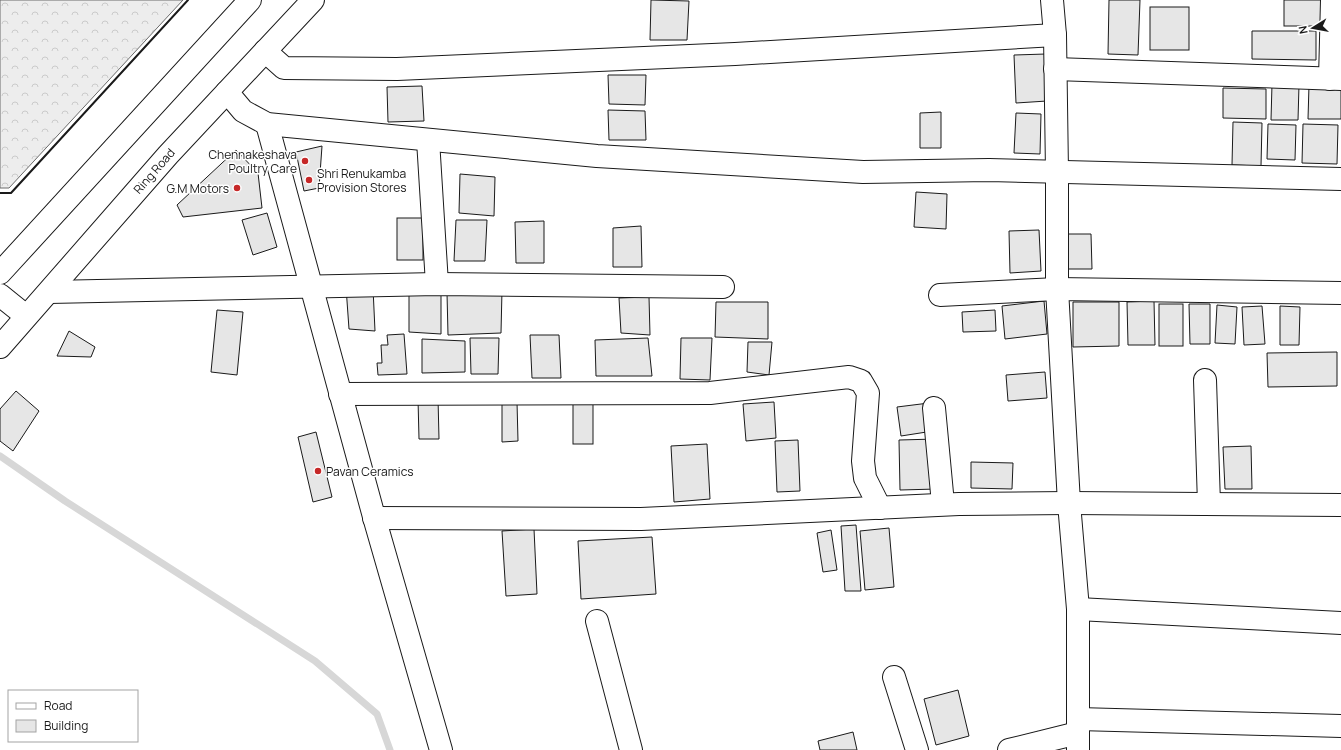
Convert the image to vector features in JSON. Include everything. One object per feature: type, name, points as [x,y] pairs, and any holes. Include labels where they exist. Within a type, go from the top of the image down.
[{"type":"street","points":[[0,273],[250,0]]},
{"type":"street","name":"Ring Road","points":[[0,348],[26,316],[49,292],[168,155],[313,0]]},
{"type":"street","points":[[1052,0],[1056,69],[1057,289],[1069,502],[1078,609],[1078,734]]},
{"type":"street","points":[[1056,69],[1336,79],[1332,0]]},
{"type":"street","points":[[265,51],[284,68],[397,69],[735,54],[1055,35]]},
{"type":"street","points":[[227,92],[243,111],[266,124],[597,156],[863,172],[989,170],[1341,178]]},
{"type":"street","points":[[266,124],[374,518],[441,750]]},
{"type":"street","points":[[428,140],[437,284]]},
{"type":"street","points":[[49,292],[437,284],[723,287]]},
{"type":"street","points":[[940,295],[1057,289],[1341,294]]},
{"type":"street","points":[[0,295],[26,316]]},
{"type":"street","points":[[340,394],[710,393],[849,377],[861,381],[868,393],[863,461],[865,478],[880,508]]},
{"type":"street","points":[[1205,380],[1209,504]]},
{"type":"street","points":[[934,408],[944,504]]},
{"type":"street","points":[[374,518],[641,519],[944,504],[1069,502],[1341,505]]},
{"type":"street","points":[[1078,609],[1341,623]]},
{"type":"street","points":[[597,621],[631,750]]},
{"type":"street","points":[[894,677],[917,750]]},
{"type":"street","points":[[1009,750],[1078,734],[1341,726]]},
{"type":"green space","points":[[0,0],[183,0],[9,188],[0,188]]},
{"type":"building","points":[[651,0],[689,1],[687,40],[650,40]]},
{"type":"building","points":[[1109,0],[1140,0],[1138,55],[1108,54]]},
{"type":"building","points":[[1284,0],[1323,0],[1323,26],[1284,26]]},
{"type":"building","points":[[1150,7],[1189,7],[1189,50],[1150,50]]},
{"type":"building","points":[[1252,31],[1316,31],[1316,60],[1252,59]]},
{"type":"building","points":[[1046,54],[1047,101],[1016,103],[1014,55]]},
{"type":"building","points":[[608,75],[646,75],[645,105],[609,104]]},
{"type":"building","points":[[1272,84],[1299,85],[1298,120],[1271,120]]},
{"type":"building","points":[[1309,85],[1341,86],[1341,119],[1308,119]]},
{"type":"building","points":[[422,86],[424,121],[388,122],[387,87]]},
{"type":"building","points":[[1223,88],[1266,89],[1266,119],[1223,118]]},
{"type":"building","points":[[608,110],[645,111],[646,140],[609,140]]},
{"type":"building","points":[[941,112],[941,148],[920,148],[920,113]]},
{"type":"building","points":[[1016,113],[1041,114],[1040,154],[1014,153]]},
{"type":"building","points":[[1233,122],[1262,123],[1261,166],[1232,165]]},
{"type":"building","points":[[1268,124],[1296,125],[1295,160],[1267,159]]},
{"type":"building","points":[[1303,124],[1338,125],[1337,164],[1302,163]]},
{"type":"building","points":[[322,146],[319,188],[304,191],[296,152]]},
{"type":"building","points":[[236,150],[258,173],[262,208],[183,217],[177,205]]},
{"type":"building","points":[[460,174],[495,177],[494,216],[459,213]]},
{"type":"building","points":[[916,192],[947,194],[946,229],[914,227]]},
{"type":"building","points":[[267,213],[277,247],[253,255],[242,220]]},
{"type":"building","points":[[397,218],[423,218],[423,260],[397,260]]},
{"type":"building","points":[[456,220],[487,220],[485,261],[454,261]]},
{"type":"building","points":[[544,221],[544,263],[516,263],[515,222]]},
{"type":"building","points":[[641,226],[642,267],[613,267],[613,228]]},
{"type":"building","points":[[1039,230],[1041,271],[1010,273],[1009,231]]},
{"type":"building","points":[[1068,234],[1091,234],[1092,269],[1068,269]]},
{"type":"building","points":[[346,287],[373,288],[375,331],[349,329]]},
{"type":"building","points":[[409,288],[441,291],[441,334],[409,332]]},
{"type":"building","points":[[502,290],[501,333],[448,335],[447,293]]},
{"type":"building","points":[[649,297],[650,335],[621,333],[619,298]]},
{"type":"building","points":[[1044,301],[1047,334],[1005,339],[1002,306]]},
{"type":"building","points":[[1154,301],[1155,345],[1128,345],[1127,302]]},
{"type":"building","points":[[716,302],[768,302],[768,339],[715,337]]},
{"type":"building","points":[[1073,302],[1119,302],[1119,346],[1073,347]]},
{"type":"building","points":[[1159,304],[1183,304],[1183,346],[1159,346]]},
{"type":"building","points":[[1189,304],[1210,304],[1210,344],[1190,344]]},
{"type":"building","points":[[1217,305],[1237,307],[1235,344],[1215,343]]},
{"type":"building","points":[[1262,306],[1265,344],[1244,345],[1242,307]]},
{"type":"building","points":[[1280,306],[1300,307],[1299,345],[1280,345]]},
{"type":"building","points":[[217,310],[243,312],[237,375],[211,372]]},
{"type":"building","points":[[995,310],[996,331],[963,332],[962,312]]},
{"type":"building","points":[[69,331],[95,347],[91,357],[57,356]]},
{"type":"building","points":[[404,334],[407,374],[378,375],[377,363],[382,363],[381,345],[388,345],[387,335]]},
{"type":"building","points":[[530,335],[559,335],[561,378],[532,378]]},
{"type":"building","points":[[470,338],[499,338],[498,374],[471,374]]},
{"type":"building","points":[[648,338],[652,376],[596,376],[595,340]]},
{"type":"building","points":[[681,338],[712,338],[710,380],[680,379]]},
{"type":"building","points":[[422,339],[465,341],[465,372],[422,373]]},
{"type":"building","points":[[748,342],[772,342],[769,375],[747,372]]},
{"type":"building","points":[[1337,352],[1337,386],[1268,387],[1267,353]]},
{"type":"building","points":[[1045,372],[1047,398],[1008,401],[1006,375]]},
{"type":"building","points":[[16,391],[39,411],[13,451],[0,441],[0,409]]},
{"type":"building","points":[[438,398],[439,439],[419,439],[418,399]]},
{"type":"building","points":[[502,402],[517,402],[518,441],[502,442]]},
{"type":"building","points":[[774,402],[776,438],[746,441],[743,404]]},
{"type":"building","points":[[573,403],[593,403],[593,444],[573,444]]},
{"type":"building","points":[[929,403],[933,431],[901,436],[897,407]]},
{"type":"building","points":[[316,432],[332,497],[313,502],[298,437]]},
{"type":"building","points":[[936,439],[937,489],[900,490],[899,440]]},
{"type":"building","points":[[798,440],[800,491],[777,492],[775,441]]},
{"type":"building","points":[[707,444],[710,499],[674,502],[671,446]]},
{"type":"building","points":[[1251,446],[1252,489],[1225,489],[1223,447]]},
{"type":"building","points":[[971,462],[1013,463],[1012,489],[971,488]]},
{"type":"building","points":[[856,525],[861,591],[845,591],[841,526]]},
{"type":"building","points":[[889,528],[894,587],[865,590],[860,531]]},
{"type":"building","points":[[534,529],[537,594],[506,596],[502,531]]},
{"type":"building","points":[[831,530],[837,570],[823,572],[817,533]]},
{"type":"building","points":[[652,537],[656,594],[581,599],[578,541]]},
{"type":"building","points":[[958,690],[969,736],[936,745],[924,699]]},
{"type":"building","points":[[853,732],[857,750],[820,750],[818,741]]},
{"type":"waterway","points":[[0,456],[65,501],[315,661],[377,714],[390,750]]},
{"type":"wall","points":[[0,193],[11,193],[188,0]]},
{"type":"place","name":"Chennakeshava Poultry Care","points":[[305,161]]},
{"type":"place","name":"Shri Renukamba Provision Stores","points":[[309,180]]},
{"type":"place","name":"G.M Motors","points":[[237,188]]},
{"type":"place","name":"Pavan Ceramics","points":[[318,471]]}]
